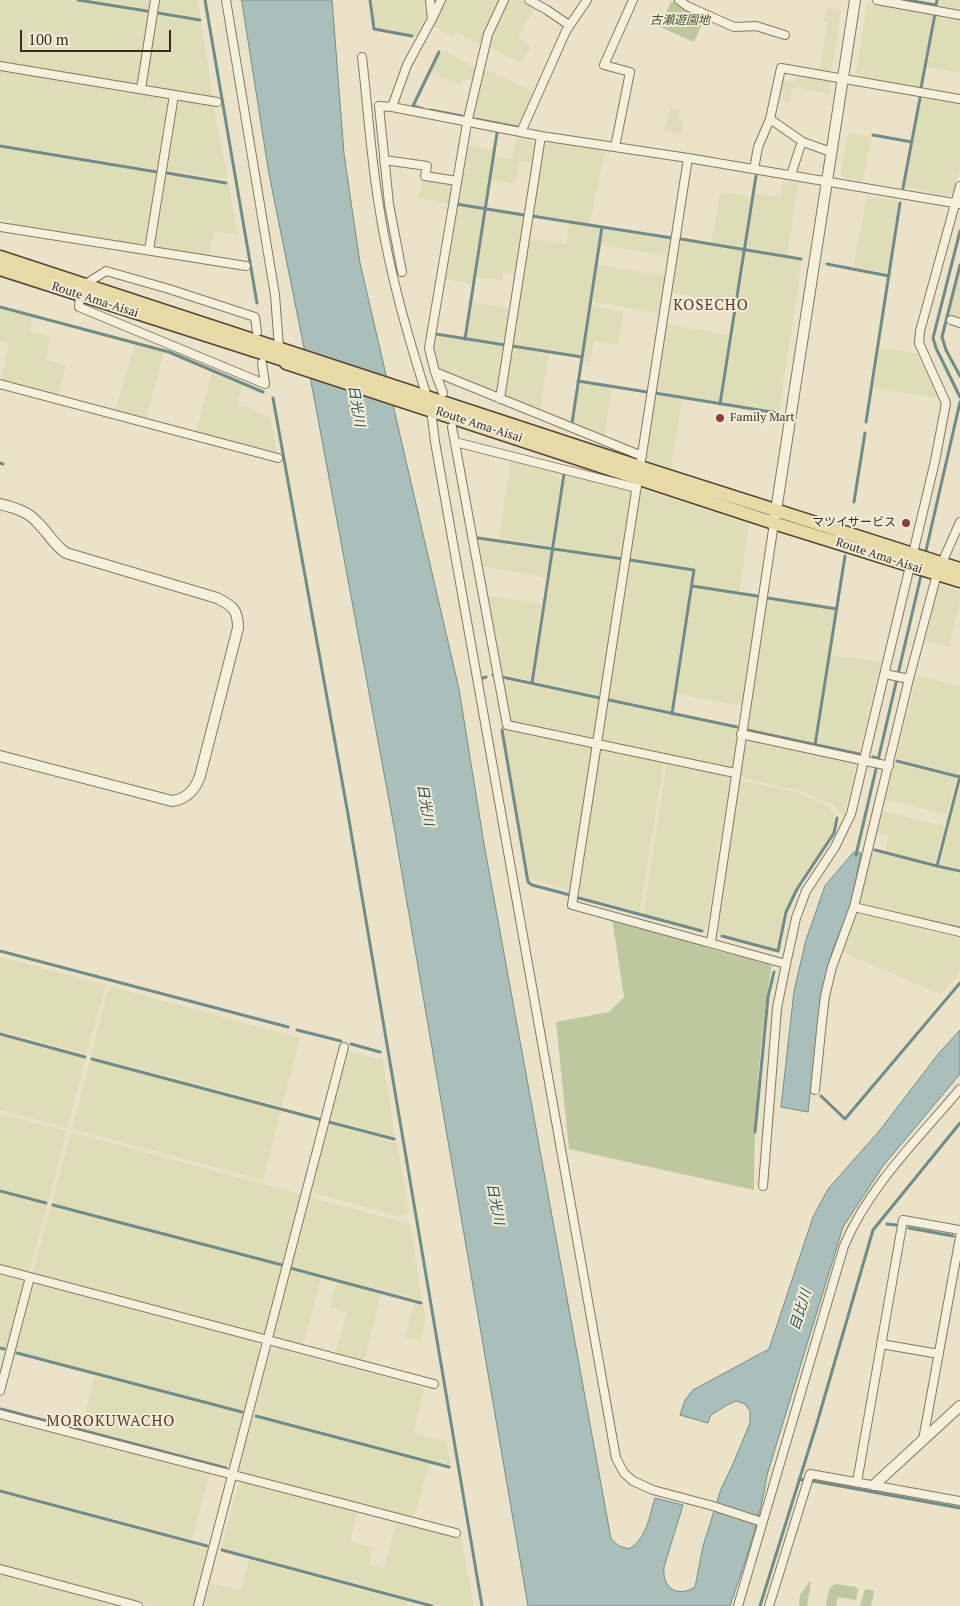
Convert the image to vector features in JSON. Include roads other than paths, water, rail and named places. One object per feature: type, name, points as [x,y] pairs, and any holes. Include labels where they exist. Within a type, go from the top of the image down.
[{"type":"main road","name":"Route Ama-Aisai","points":[[0,257],[82,290],[284,360],[284,354],[775,517],[935,568],[960,581]]},
{"type":"main road","name":"Route Ama-Aisai","points":[[0,269],[82,290]]},
{"type":"main road","name":"Route Ama-Aisai","points":[[420,399],[431,409],[639,472]]},
{"type":"main road","name":"Route Ama-Aisai","points":[[935,568],[960,569]]},
{"type":"street","points":[[141,89],[155,0]]},
{"type":"street","points":[[226,0],[284,354]]},
{"type":"street","points":[[430,0],[432,18]]},
{"type":"street","points":[[392,107],[407,65],[441,0]]},
{"type":"street","points":[[443,393],[429,348],[467,123],[488,34],[504,0]]},
{"type":"street","points":[[529,0],[569,25]]},
{"type":"street","points":[[522,132],[569,25],[587,0]]},
{"type":"street","points":[[615,147],[630,72],[604,64],[633,0]]},
{"type":"street","points":[[679,0],[687,6],[734,27],[756,26],[785,35]]},
{"type":"street","points":[[711,942],[741,734],[855,0]]},
{"type":"street","points":[[877,0],[960,15]]},
{"type":"street","points":[[362,57],[379,211],[390,269],[420,399]]},
{"type":"street","points":[[0,66],[217,102]]},
{"type":"street","points":[[754,169],[758,147],[770,119],[780,68],[960,99]]},
{"type":"street","points":[[149,250],[174,95]]},
{"type":"street","points":[[402,272],[389,204],[379,106],[541,136],[688,158],[958,204]]},
{"type":"street","points":[[770,119],[803,142],[831,152]]},
{"type":"street","points":[[500,399],[541,136]]},
{"type":"street","points":[[791,175],[803,142]]},
{"type":"street","points":[[688,158],[572,905],[786,964]]},
{"type":"street","points":[[384,160],[427,166],[426,176],[457,181]]},
{"type":"street","points":[[763,1186],[777,1008],[796,918],[806,891],[818,876],[851,814],[866,761],[885,674],[914,561],[946,403],[919,343],[920,331],[958,204],[960,186]]},
{"type":"street","points":[[0,227],[246,266]]},
{"type":"street","points":[[257,332],[255,317],[106,271],[82,290],[78,307],[265,384],[262,363]]},
{"type":"street","points":[[951,320],[960,323]]},
{"type":"street","points":[[435,372],[500,399],[639,472]]},
{"type":"street","points":[[0,384],[278,458]]},
{"type":"street","points":[[431,409],[440,471],[612,1445],[624,1473],[633,1481],[653,1490],[713,1506],[762,1522]]},
{"type":"street","points":[[452,426],[507,724],[736,773]]},
{"type":"street","points":[[455,442],[639,472]]},
{"type":"street","points":[[0,504],[14,508],[35,519],[58,548],[66,553],[217,598],[227,603],[235,610],[238,618],[238,628],[200,776],[190,793],[181,800],[172,801],[0,756]]},
{"type":"street","points":[[815,1090],[825,996],[832,967],[854,907],[886,765],[909,679],[935,568],[960,522]]},
{"type":"street","points":[[885,674],[909,679]]},
{"type":"street","points":[[741,734],[886,765]]},
{"type":"street","points":[[854,907],[960,932]]},
{"type":"street","points":[[198,1606],[344,1047]]},
{"type":"street","points":[[738,1606],[844,1246],[852,1226],[878,1186],[960,1089]]},
{"type":"street","points":[[857,1482],[902,1220],[960,1230]]},
{"type":"street","points":[[923,1440],[960,1237]]},
{"type":"street","points":[[0,1269],[434,1384]]},
{"type":"street","points":[[0,1391],[30,1277]]},
{"type":"street","points":[[881,1344],[939,1354]]},
{"type":"street","points":[[874,1486],[960,1406]]},
{"type":"street","points":[[0,1414],[456,1533]]},
{"type":"street","points":[[769,1606],[810,1474],[960,1501]]},
{"type":"street","points":[[0,1569],[138,1606]]},
{"type":"water","points":[[242,0],[332,0],[344,154],[360,263],[459,689],[484,844],[611,1539],[619,1546],[629,1549],[635,1544],[644,1533],[655,1498],[683,1505],[664,1567],[665,1581],[672,1589],[682,1591],[695,1587],[703,1546],[721,1489],[750,1423],[750,1411],[745,1404],[736,1401],[727,1405],[711,1415],[708,1423],[680,1415],[685,1400],[693,1390],[769,1349],[813,1217],[828,1189],[880,1130],[939,1053],[960,1030],[960,1074],[883,1166],[843,1227],[767,1475],[752,1541],[730,1606],[528,1606],[394,827],[314,397],[269,174]]},
{"type":"water","points":[[854,852],[861,853],[851,904],[832,952],[821,999],[808,1112],[781,1107],[794,991],[806,940],[825,886]]},
{"type":"waterway","points":[[78,0],[147,11]]},
{"type":"waterway","points":[[205,0],[257,303]]},
{"type":"waterway","points":[[370,0],[374,29],[412,36]]},
{"type":"waterway","points":[[907,0],[936,5],[937,0]]},
{"type":"waterway","points":[[158,13],[200,20]]},
{"type":"waterway","points":[[921,88],[935,14]]},
{"type":"waterway","points":[[423,109],[413,106],[439,52]]},
{"type":"waterway","points":[[903,188],[920,98]]},
{"type":"waterway","points":[[430,110],[462,116]]},
{"type":"waterway","points":[[475,119],[517,127]]},
{"type":"waterway","points":[[465,339],[497,133]]},
{"type":"waterway","points":[[873,135],[912,142]]},
{"type":"waterway","points":[[0,146],[157,172]]},
{"type":"waterway","points":[[167,173],[226,183]]},
{"type":"waterway","points":[[720,404],[756,176]]},
{"type":"waterway","points":[[866,422],[900,203]]},
{"type":"waterway","points":[[456,204],[524,215]]},
{"type":"waterway","points":[[532,216],[672,238]]},
{"type":"waterway","points":[[572,423],[602,227]]},
{"type":"waterway","points":[[960,231],[933,338],[960,397]]},
{"type":"waterway","points":[[681,239],[801,259]]},
{"type":"waterway","points":[[827,264],[889,276]]},
{"type":"waterway","points":[[960,265],[942,337],[946,350],[960,376]]},
{"type":"waterway","points":[[0,307],[169,352],[263,392]]},
{"type":"waterway","points":[[436,334],[505,345]]},
{"type":"waterway","points":[[512,346],[582,357]]},
{"type":"waterway","points":[[578,381],[647,392]]},
{"type":"waterway","points":[[655,393],[778,413]]},
{"type":"waterway","points":[[273,398],[348,814],[482,1606]]},
{"type":"waterway","points":[[925,555],[960,402]]},
{"type":"waterway","points":[[854,502],[865,433]]},
{"type":"waterway","points":[[532,683],[564,474]]},
{"type":"waterway","points":[[478,538],[623,559]]},
{"type":"waterway","points":[[815,745],[845,556]]},
{"type":"waterway","points":[[630,560],[694,570],[672,714]]},
{"type":"waterway","points":[[856,855],[922,571]]},
{"type":"waterway","points":[[692,586],[757,596]]},
{"type":"waterway","points":[[768,598],[837,609]]},
{"type":"waterway","points":[[493,675],[600,698]]},
{"type":"waterway","points":[[609,700],[737,727]]},
{"type":"waterway","points":[[502,730],[528,882],[532,885],[570,895]]},
{"type":"waterway","points":[[747,730],[859,754]]},
{"type":"waterway","points":[[873,757],[879,759]]},
{"type":"waterway","points":[[897,761],[960,777]]},
{"type":"waterway","points":[[960,776],[937,866],[960,871]]},
{"type":"waterway","points":[[722,936],[778,951],[786,912],[797,889],[834,833],[837,818]]},
{"type":"waterway","points":[[875,850],[937,866]]},
{"type":"waterway","points":[[579,898],[702,931]]},
{"type":"waterway","points":[[0,951],[288,1027]]},
{"type":"waterway","points":[[755,1132],[768,997],[774,972]]},
{"type":"waterway","points":[[821,1096],[845,1119],[960,983]]},
{"type":"waterway","points":[[297,1030],[341,1041]]},
{"type":"waterway","points":[[0,1034],[85,1057]]},
{"type":"waterway","points":[[351,1044],[380,1052]]},
{"type":"waterway","points":[[92,1059],[322,1120]]},
{"type":"waterway","points":[[329,1122],[394,1139]]},
{"type":"waterway","points":[[760,1606],[817,1423],[873,1230],[960,1123]]},
{"type":"waterway","points":[[0,1191],[46,1203]]},
{"type":"waterway","points":[[53,1205],[282,1265]]},
{"type":"waterway","points":[[887,1224],[896,1225]]},
{"type":"waterway","points":[[909,1228],[953,1236]]},
{"type":"waterway","points":[[290,1268],[421,1303]]},
{"type":"waterway","points":[[0,1348],[4,1349]]},
{"type":"waterway","points":[[17,1353],[242,1412]]},
{"type":"waterway","points":[[1,1409],[226,1468]]},
{"type":"waterway","points":[[256,1416],[449,1467]]},
{"type":"waterway","points":[[799,1479],[804,1480]]},
{"type":"waterway","points":[[813,1481],[960,1508]]},
{"type":"waterway","points":[[0,1491],[207,1546]]},
{"type":"waterway","points":[[222,1550],[432,1606]]},
{"type":"place","name":"Family Mart","points":[[720,418]]},
{"type":"place","name":"マツイサービス","points":[[906,523]]},
{"type":"district","name":"KOSECHO","points":[[711,306]]},
{"type":"district","name":"MOROKUWACHO","points":[[111,1422]]},
{"type":"park label","name":"古瀬遊園地","points":[[680,21]]},
{"type":"water label","name":"日光川","points":[[356,406]]},
{"type":"water label","name":"日光川","points":[[425,805]]},
{"type":"water label","name":"日光川","points":[[495,1204]]},
{"type":"water label","name":"目比川","points":[[801,1310]]}]
